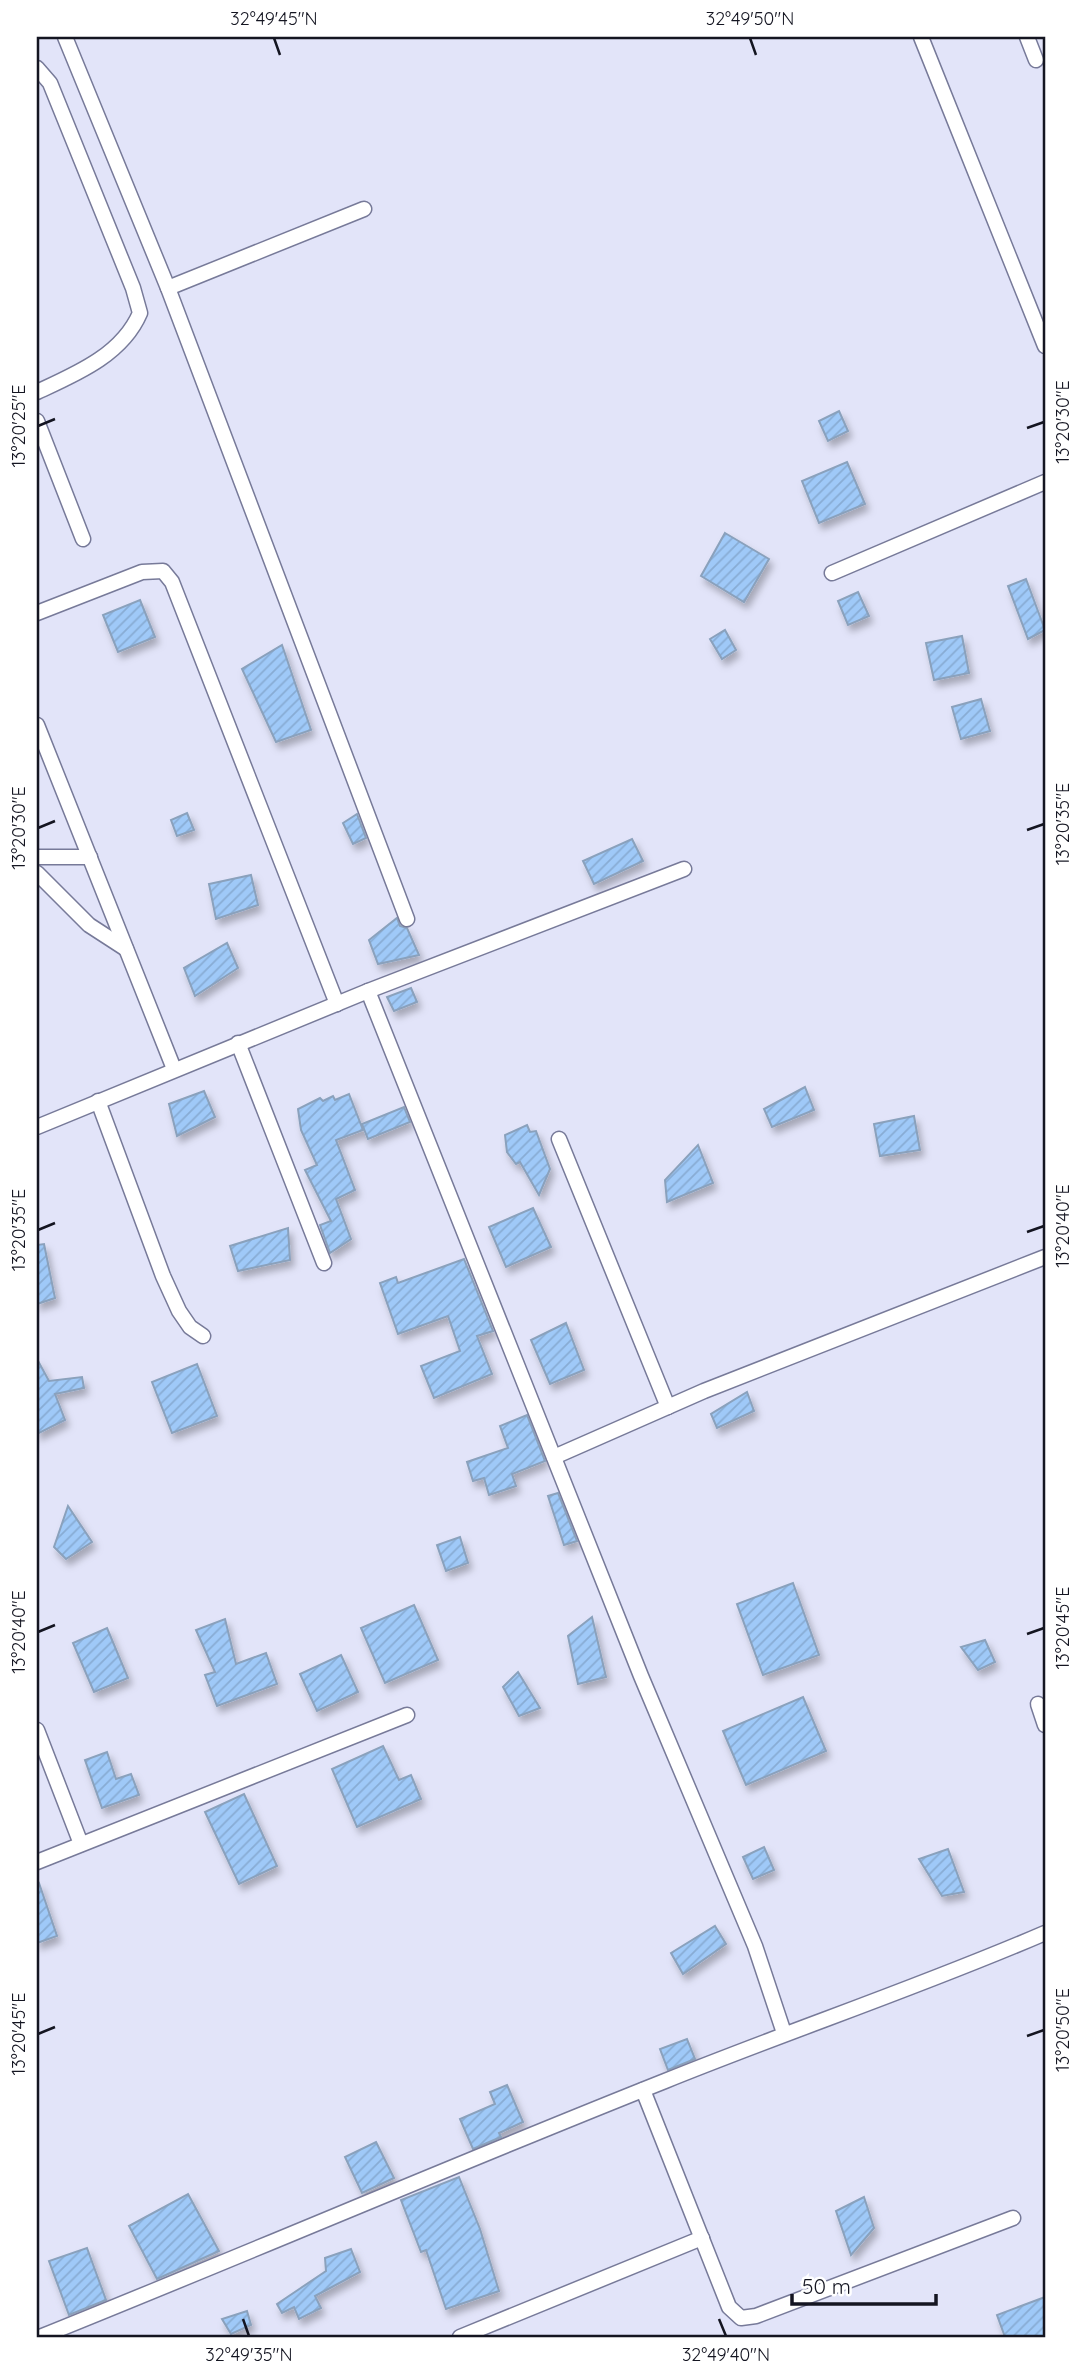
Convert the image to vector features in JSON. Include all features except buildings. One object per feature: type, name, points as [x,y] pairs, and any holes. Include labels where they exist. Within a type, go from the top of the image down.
[{"type":"street","points":[[65,37],[168,288],[407,919]]},
{"type":"street","points":[[921,37],[1045,346]]},
{"type":"street","points":[[1027,37],[1036,60]]},
{"type":"street","points":[[37,68],[50,83],[133,288],[140,313],[130,333],[116,347],[72,376],[37,392]]},
{"type":"street","points":[[168,288],[364,209]]},
{"type":"street","points":[[37,421],[83,539]]},
{"type":"street","points":[[832,573],[1045,482]]},
{"type":"street","points":[[37,613],[142,572],[163,571],[172,582],[337,1004]]},
{"type":"street","points":[[37,725],[174,1069]]},
{"type":"street","points":[[37,857],[90,857]]},
{"type":"street","points":[[37,1127],[368,991],[684,869]]},
{"type":"street","points":[[37,873],[89,925],[127,949]]},
{"type":"street","points":[[368,991],[641,1676],[755,1946],[784,2033]]},
{"type":"street","points":[[238,1043],[324,1263]]},
{"type":"street","points":[[98,1101],[163,1276],[179,1311],[190,1326],[203,1336]]},
{"type":"street","points":[[559,1139],[668,1407]]},
{"type":"street","points":[[554,1457],[668,1407],[1045,1256]]},
{"type":"street","points":[[1038,1704],[1045,1725]]},
{"type":"street","points":[[37,1862],[407,1715]]},
{"type":"street","points":[[37,1730],[81,1844]]},
{"type":"street","points":[[40,2337],[784,2033],[932,1982],[1045,1933]]},
{"type":"street","points":[[643,2090],[729,2307],[741,2318],[756,2316],[1013,2218]]},
{"type":"street","points":[[460,2337],[702,2238]]}]
